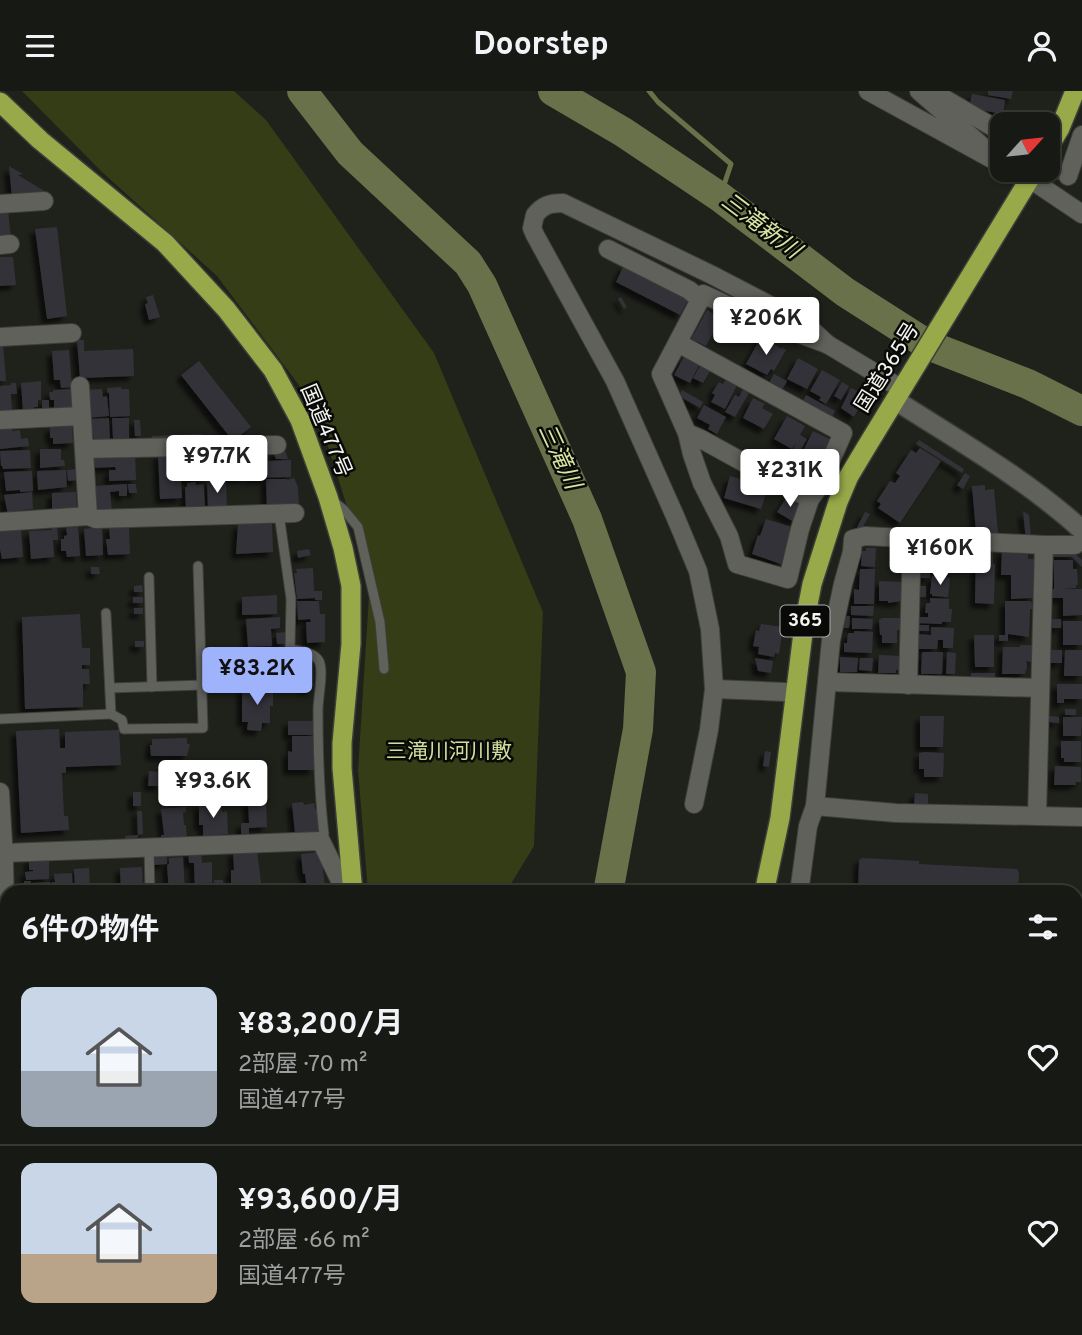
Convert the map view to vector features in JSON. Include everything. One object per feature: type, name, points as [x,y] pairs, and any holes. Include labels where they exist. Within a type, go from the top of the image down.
[{"type":"highway","points":[[1060,128],[1075,91]]},
{"type":"highway","name":"国道477号","points":[[0,102],[40,140],[165,243],[226,309],[273,370],[300,421],[328,497],[351,586],[351,643],[342,768],[352,885]]},
{"type":"highway","name":"国道365号","points":[[767,885],[780,818],[804,625],[838,502],[849,476],[1027,182]]},
{"type":"street","points":[[868,91],[990,158]]},
{"type":"street","points":[[919,91],[990,151]]},
{"type":"street","points":[[931,91],[990,125]]},
{"type":"street","points":[[1071,178],[1082,135]]},
{"type":"street","points":[[1030,182],[1082,214]]},
{"type":"street","points":[[0,204],[44,201]]},
{"type":"street","points":[[694,804],[714,689],[710,629],[698,571],[615,381],[535,235],[534,215],[545,205],[553,203],[563,203],[804,323],[827,344],[1060,510],[1078,537],[1044,545],[865,536],[853,539],[831,640],[815,806],[808,826],[800,885]]},
{"type":"street","points":[[608,249],[689,291],[701,300]]},
{"type":"street","points":[[678,343],[843,433],[819,487],[810,499],[788,579],[737,564],[729,536],[699,473],[687,433],[661,374],[704,294],[748,316],[827,344]]},
{"type":"street","points":[[0,337],[72,333]]},
{"type":"street","points":[[80,386],[88,516]]},
{"type":"street","points":[[0,420],[81,416]]},
{"type":"street","points":[[687,433],[810,499]]},
{"type":"street","points":[[84,449],[276,445]]},
{"type":"street","points":[[0,522],[88,516],[96,519],[287,514]]},
{"type":"street","points":[[908,685],[912,539]]},
{"type":"street","points":[[1037,816],[1044,545]]},
{"type":"street","points":[[827,682],[1040,688]]},
{"type":"street","points":[[714,689],[785,692]]},
{"type":"street","points":[[0,792],[3,885]]},
{"type":"street","points":[[815,806],[896,813],[1082,817]]},
{"type":"street","points":[[2,857],[321,841],[342,885]]},
{"type":"lane","points":[[328,497],[344,510],[358,527],[380,622],[384,669]]},
{"type":"lane","points":[[282,684],[290,649],[291,599],[287,514]]},
{"type":"lane","points":[[0,719],[111,715],[122,720],[124,729],[203,727],[198,566]]},
{"type":"lane","points":[[149,577],[152,687]]},
{"type":"lane","points":[[107,613],[111,715]]},
{"type":"lane","points":[[290,649],[314,656],[321,667],[318,709],[324,834],[321,841]]},
{"type":"lane","points":[[110,688],[202,685]]},
{"type":"lane","points":[[149,848],[150,885]]},
{"type":"green space","name":"三滝川河川敷","points":[[22,91],[234,91],[266,120],[434,353],[543,612],[534,846],[510,885],[367,885],[358,770],[370,580],[316,408],[217,276],[102,172]]},
{"type":"building","points":[[988,91],[1013,91],[1011,99],[988,95]]},
{"type":"building","points":[[972,94],[1005,100],[1003,112],[969,108]]},
{"type":"building","points":[[9,166],[23,174],[18,175],[46,192],[45,195],[12,198]]},
{"type":"building","points":[[0,210],[8,210],[11,239],[0,240]]},
{"type":"building","points":[[57,227],[67,316],[47,319],[35,229]]},
{"type":"building","points":[[0,257],[13,257],[16,285],[0,286]]},
{"type":"building","points":[[624,265],[689,298],[680,315],[616,282]]},
{"type":"building","points":[[153,295],[160,317],[149,320],[146,297]]},
{"type":"building","points":[[621,297],[627,307],[624,309],[618,299]]},
{"type":"building","points":[[707,310],[721,318],[706,346],[691,339]]},
{"type":"building","points":[[761,337],[786,350],[774,371],[771,369],[767,375],[746,364]]},
{"type":"building","points":[[77,340],[84,340],[84,351],[133,349],[134,376],[80,378]]},
{"type":"building","points":[[3,344],[6,381],[0,381],[0,345]]},
{"type":"building","points":[[69,350],[72,387],[61,388],[60,380],[54,380],[52,351]]},
{"type":"building","points":[[684,357],[699,365],[690,383],[674,375]]},
{"type":"building","points":[[798,358],[818,369],[807,389],[787,379]]},
{"type":"building","points":[[199,361],[251,427],[233,441],[181,375]]},
{"type":"building","points":[[700,366],[710,371],[703,383],[693,378]]},
{"type":"building","points":[[822,370],[840,380],[826,404],[819,400],[821,397],[810,391]]},
{"type":"building","points":[[774,374],[787,381],[782,390],[769,383]]},
{"type":"building","points":[[726,379],[737,385],[725,409],[711,402],[715,395],[712,393],[719,382],[723,384]]},
{"type":"building","points":[[41,381],[41,400],[38,400],[38,407],[34,407],[34,411],[23,412],[21,383]]},
{"type":"building","points":[[842,382],[849,386],[841,400],[834,396]]},
{"type":"building","points":[[16,383],[17,394],[11,394],[12,412],[0,412],[0,386]]},
{"type":"building","points":[[107,388],[129,389],[130,416],[110,417]]},
{"type":"building","points":[[851,388],[866,395],[854,417],[841,408]]},
{"type":"building","points":[[72,389],[74,408],[54,410],[54,400],[50,400],[49,392]]},
{"type":"building","points":[[102,389],[103,397],[107,396],[109,416],[87,418],[85,390]]},
{"type":"building","points":[[743,389],[749,393],[735,417],[725,412],[735,395],[739,397]]},
{"type":"building","points":[[682,390],[703,402],[700,408],[679,396]]},
{"type":"building","points":[[806,395],[835,411],[832,417],[803,401]]},
{"type":"building","points":[[753,398],[765,404],[762,408],[773,414],[764,429],[743,418]]},
{"type":"building","points":[[42,400],[49,400],[49,411],[42,412]]},
{"type":"building","points":[[704,405],[726,417],[717,434],[708,429],[710,425],[697,418]]},
{"type":"building","points":[[787,416],[805,426],[800,435],[807,439],[799,453],[793,449],[796,443],[792,449],[774,439]]},
{"type":"building","points":[[109,418],[110,443],[94,442],[93,433],[88,433],[88,419]]},
{"type":"building","points":[[112,418],[129,418],[129,441],[113,439]]},
{"type":"building","points":[[134,420],[140,420],[141,436],[135,436]]},
{"type":"building","points":[[72,426],[73,443],[53,444],[50,427]]},
{"type":"building","points":[[12,428],[12,431],[20,430],[21,439],[28,438],[29,446],[0,449],[0,429]]},
{"type":"building","points":[[813,431],[832,440],[823,458],[804,449]]},
{"type":"building","points":[[201,434],[201,439],[152,441],[152,436]]},
{"type":"building","points":[[919,440],[964,469],[962,473],[916,444]]},
{"type":"building","points":[[284,448],[288,459],[276,459],[273,452]]},
{"type":"building","points":[[920,448],[941,461],[900,523],[878,508],[881,504],[877,501],[890,481],[895,483],[900,476],[896,473],[911,450],[916,453]]},
{"type":"building","points":[[40,449],[61,449],[61,460],[64,460],[65,466],[40,468]]},
{"type":"building","points":[[30,450],[31,468],[3,469],[1,466],[0,451]]},
{"type":"building","points":[[245,450],[246,477],[219,478],[219,468],[215,468],[215,454]]},
{"type":"building","points":[[250,451],[268,451],[268,461],[291,460],[291,477],[251,478]]},
{"type":"building","points":[[90,453],[135,453],[136,480],[109,481],[109,470],[116,470],[115,467],[90,468]]},
{"type":"building","points":[[778,453],[785,457],[778,471],[770,467]]},
{"type":"building","points":[[158,454],[172,454],[172,460],[180,460],[182,498],[160,499]]},
{"type":"building","points":[[184,455],[198,455],[198,468],[205,468],[206,480],[184,480]]},
{"type":"building","points":[[806,461],[819,468],[809,486],[797,481]]},
{"type":"building","points":[[78,469],[78,480],[68,481],[67,470]]},
{"type":"building","points":[[66,470],[67,487],[38,490],[37,471]]},
{"type":"building","points":[[32,471],[33,491],[6,491],[4,472]]},
{"type":"building","points":[[965,473],[970,476],[963,489],[957,485]]},
{"type":"building","points":[[730,476],[768,487],[761,509],[724,498]]},
{"type":"building","points":[[294,478],[298,487],[299,508],[267,509],[266,479]]},
{"type":"building","points":[[226,481],[227,509],[208,510],[207,482]]},
{"type":"building","points":[[196,482],[196,485],[204,486],[205,510],[186,511],[185,487],[187,483]]},
{"type":"building","points":[[127,484],[127,496],[119,496],[119,491],[110,492],[112,511],[96,512],[94,486]]},
{"type":"building","points":[[128,484],[136,484],[137,493],[129,493]]},
{"type":"building","points":[[985,485],[985,490],[994,489],[998,533],[976,532],[972,486]]},
{"type":"building","points":[[32,492],[33,509],[8,515],[4,495]]},
{"type":"building","points":[[76,492],[77,510],[52,511],[52,493]]},
{"type":"building","points":[[788,495],[797,502],[800,511],[794,522],[777,512]]},
{"type":"building","points":[[1023,511],[1029,515],[1031,538],[1026,539]]},
{"type":"building","points":[[865,512],[870,514],[861,530],[857,527]]},
{"type":"building","points":[[766,519],[792,527],[781,564],[752,554]]},
{"type":"building","points":[[272,523],[273,552],[236,554],[238,524]]},
{"type":"building","points":[[78,524],[80,556],[67,557],[66,551],[61,551],[61,539],[67,535],[66,525]]},
{"type":"building","points":[[102,526],[103,555],[86,556],[84,529]]},
{"type":"building","points":[[109,526],[129,526],[130,554],[108,555],[106,539],[110,539]]},
{"type":"building","points":[[52,527],[57,527],[58,540],[53,540],[54,557],[31,559],[29,531],[52,530]]},
{"type":"building","points":[[21,530],[23,557],[2,559],[0,531]]},
{"type":"building","points":[[866,548],[876,548],[875,567],[861,566],[862,551],[866,551]]},
{"type":"building","points":[[309,549],[311,555],[298,558],[297,551]]},
{"type":"building","points":[[937,549],[950,550],[950,566],[942,566],[942,571],[930,570],[930,552],[937,552]]},
{"type":"building","points":[[1002,549],[1028,550],[1028,559],[1034,559],[1033,598],[1011,599],[1011,575],[1001,575]]},
{"type":"building","points":[[976,550],[993,550],[994,604],[975,603]]},
{"type":"building","points":[[1051,550],[1072,551],[1082,560],[1082,567],[1072,557],[1051,557]]},
{"type":"building","points":[[1054,560],[1073,560],[1073,569],[1077,569],[1078,585],[1076,588],[1062,589],[1082,589],[1082,615],[1063,616],[1063,598],[1051,598],[1051,589],[1054,589]]},
{"type":"building","points":[[91,567],[99,567],[100,574],[91,574]]},
{"type":"building","points":[[313,568],[314,591],[322,591],[322,600],[297,599],[294,573],[297,573],[296,569]]},
{"type":"building","points":[[860,569],[875,569],[874,604],[854,604],[854,589],[859,590]]},
{"type":"building","points":[[916,572],[930,572],[930,578],[916,578]]},
{"type":"building","points":[[932,576],[950,578],[948,597],[930,594]]},
{"type":"building","points":[[879,581],[903,582],[902,601],[879,601]]},
{"type":"building","points":[[142,585],[143,592],[134,592],[134,586]]},
{"type":"building","points":[[916,586],[926,586],[926,597],[916,597]]},
{"type":"building","points":[[277,595],[277,614],[242,615],[242,597]]},
{"type":"building","points":[[133,597],[143,597],[143,603],[133,603]]},
{"type":"building","points":[[930,598],[949,599],[949,609],[952,609],[951,622],[915,623],[915,617],[928,617],[928,613],[925,613],[926,603],[930,603]]},
{"type":"building","points":[[297,601],[319,601],[320,614],[325,614],[325,642],[307,643],[306,622],[311,622],[310,619],[298,620]]},
{"type":"building","points":[[1005,601],[1032,603],[1029,637],[1008,634],[1008,641],[999,641],[999,635],[1005,635]]},
{"type":"building","points":[[851,606],[874,606],[873,616],[851,615]]},
{"type":"building","points":[[134,608],[143,608],[143,614],[134,614]]},
{"type":"building","points":[[80,614],[82,648],[90,648],[90,665],[82,665],[82,669],[89,669],[90,684],[83,684],[83,707],[25,709],[22,617]]},
{"type":"building","points":[[842,616],[850,616],[849,628],[841,628]]},
{"type":"building","points":[[280,617],[280,628],[271,629],[272,646],[248,647],[246,619]]},
{"type":"building","points":[[852,618],[873,619],[872,629],[852,629]]},
{"type":"building","points":[[900,618],[897,643],[882,643],[879,620]]},
{"type":"building","points":[[1051,619],[1061,619],[1061,628],[1051,628]]},
{"type":"building","points":[[1063,621],[1082,621],[1082,645],[1063,645]]},
{"type":"building","points":[[761,624],[783,627],[779,654],[775,653],[774,657],[758,654],[759,647],[753,646],[756,630],[759,631]]},
{"type":"building","points":[[917,625],[929,625],[929,631],[917,631]]},
{"type":"building","points":[[931,627],[954,628],[953,648],[943,648],[943,640],[938,640],[937,649],[918,649],[918,634],[931,635]]},
{"type":"building","points":[[285,632],[285,644],[277,644],[276,633]]},
{"type":"building","points":[[873,632],[872,653],[844,652],[848,633]]},
{"type":"building","points":[[974,635],[994,635],[994,667],[975,667]]},
{"type":"building","points":[[135,641],[144,641],[144,647],[135,647]]},
{"type":"building","points":[[1032,645],[1032,662],[1026,661],[1025,674],[1002,674],[1003,647]]},
{"type":"building","points":[[1050,650],[1062,650],[1062,663],[1049,663]]},
{"type":"building","points":[[1065,650],[1082,650],[1082,676],[1064,676]]},
{"type":"building","points":[[268,652],[281,652],[281,663],[269,663]]},
{"type":"building","points":[[922,652],[943,652],[942,674],[921,674]]},
{"type":"building","points":[[947,652],[956,653],[955,674],[946,674]]},
{"type":"building","points":[[254,655],[267,655],[267,668],[273,668],[273,682],[253,681]]},
{"type":"building","points":[[879,655],[902,656],[901,670],[896,670],[896,673],[878,673]]},
{"type":"building","points":[[840,657],[858,658],[857,672],[840,672]]},
{"type":"building","points":[[755,658],[773,661],[771,673],[758,671]]},
{"type":"building","points":[[860,658],[873,658],[872,671],[859,670]]},
{"type":"building","points":[[304,672],[312,672],[312,690],[303,689]]},
{"type":"building","points":[[971,673],[995,673],[995,679],[971,678]]},
{"type":"building","points":[[1057,684],[1082,684],[1082,699],[1064,699],[1064,703],[1057,703]]},
{"type":"building","points":[[242,688],[273,689],[270,723],[262,723],[261,731],[247,730],[248,722],[242,722]]},
{"type":"building","points":[[1065,709],[1076,709],[1076,715],[1065,715]]},
{"type":"building","points":[[920,716],[944,716],[943,747],[920,747]]},
{"type":"building","points":[[1049,716],[1059,717],[1059,723],[1049,722]]},
{"type":"building","points":[[1063,717],[1082,717],[1081,736],[1063,736]]},
{"type":"building","points":[[288,721],[314,721],[314,735],[288,735]]},
{"type":"building","points":[[59,729],[60,748],[65,748],[65,732],[119,730],[121,765],[66,767],[66,773],[62,773],[64,816],[68,816],[69,830],[21,833],[16,731]]},
{"type":"building","points":[[292,736],[314,736],[314,770],[288,770],[288,751],[292,752]]},
{"type":"building","points":[[187,738],[187,744],[190,744],[187,756],[151,756],[152,739]]},
{"type":"building","points":[[1061,741],[1081,741],[1081,762],[1064,762],[1064,758],[1061,758]]},
{"type":"building","points":[[765,751],[771,752],[769,767],[763,766]]},
{"type":"building","points":[[919,753],[944,753],[943,777],[924,777],[924,769],[919,769]]},
{"type":"building","points":[[1055,766],[1081,767],[1081,782],[1076,782],[1076,785],[1054,785]]},
{"type":"building","points":[[185,769],[186,792],[165,793],[165,770]]},
{"type":"building","points":[[217,770],[218,792],[189,793],[188,772]]},
{"type":"building","points":[[149,771],[162,772],[161,786],[148,786]]},
{"type":"building","points":[[133,792],[141,792],[141,806],[133,806]]},
{"type":"building","points":[[915,793],[928,794],[928,805],[914,804]]},
{"type":"building","points":[[266,800],[267,827],[249,828],[249,836],[241,837],[241,823],[249,823],[248,801]]},
{"type":"building","points":[[303,802],[304,805],[314,803],[317,809],[319,834],[295,834],[292,803]]},
{"type":"building","points":[[221,803],[222,812],[227,811],[228,834],[203,837],[203,825],[199,825],[199,804]]},
{"type":"building","points":[[186,807],[186,812],[183,813],[187,840],[179,841],[178,837],[161,840],[161,835],[164,835],[161,809]]},
{"type":"building","points":[[137,811],[142,811],[143,834],[138,835]]},
{"type":"building","points":[[138,835],[138,841],[125,841],[125,836]]},
{"type":"building","points":[[201,850],[202,863],[212,862],[212,885],[195,885],[194,863],[189,863],[188,851]]},
{"type":"building","points":[[233,851],[257,851],[261,885],[231,885],[231,870],[234,870]]},
{"type":"building","points":[[166,852],[167,864],[154,865],[153,853]]},
{"type":"building","points":[[321,852],[325,885],[306,885],[301,854]]},
{"type":"building","points":[[183,857],[185,885],[168,885],[169,858]]},
{"type":"building","points":[[49,858],[49,879],[26,880],[25,872],[33,871],[29,870],[29,859]]},
{"type":"building","points":[[859,860],[919,861],[919,864],[1017,869],[1018,885],[858,885]]},
{"type":"building","points":[[142,867],[143,885],[121,885],[120,868]]},
{"type":"building","points":[[89,868],[90,885],[75,885],[74,869]]},
{"type":"building","points":[[72,873],[73,885],[52,885],[52,882],[55,882],[54,874]]},
{"type":"building","points":[[214,880],[223,880],[223,885],[214,885]]},
{"type":"building","points":[[24,881],[50,882],[50,885],[24,885]]},
{"type":"waterway","name":"三滝川","points":[[302,91],[350,153],[468,263],[482,285],[587,519],[641,672],[638,729],[609,885]]},
{"type":"waterway","name":"三滝新川","points":[[553,91],[623,132],[720,197],[845,292],[928,345],[1028,384],[1082,411]]},
{"type":"waterway","points":[[649,91],[658,102],[731,164],[720,197]]}]
